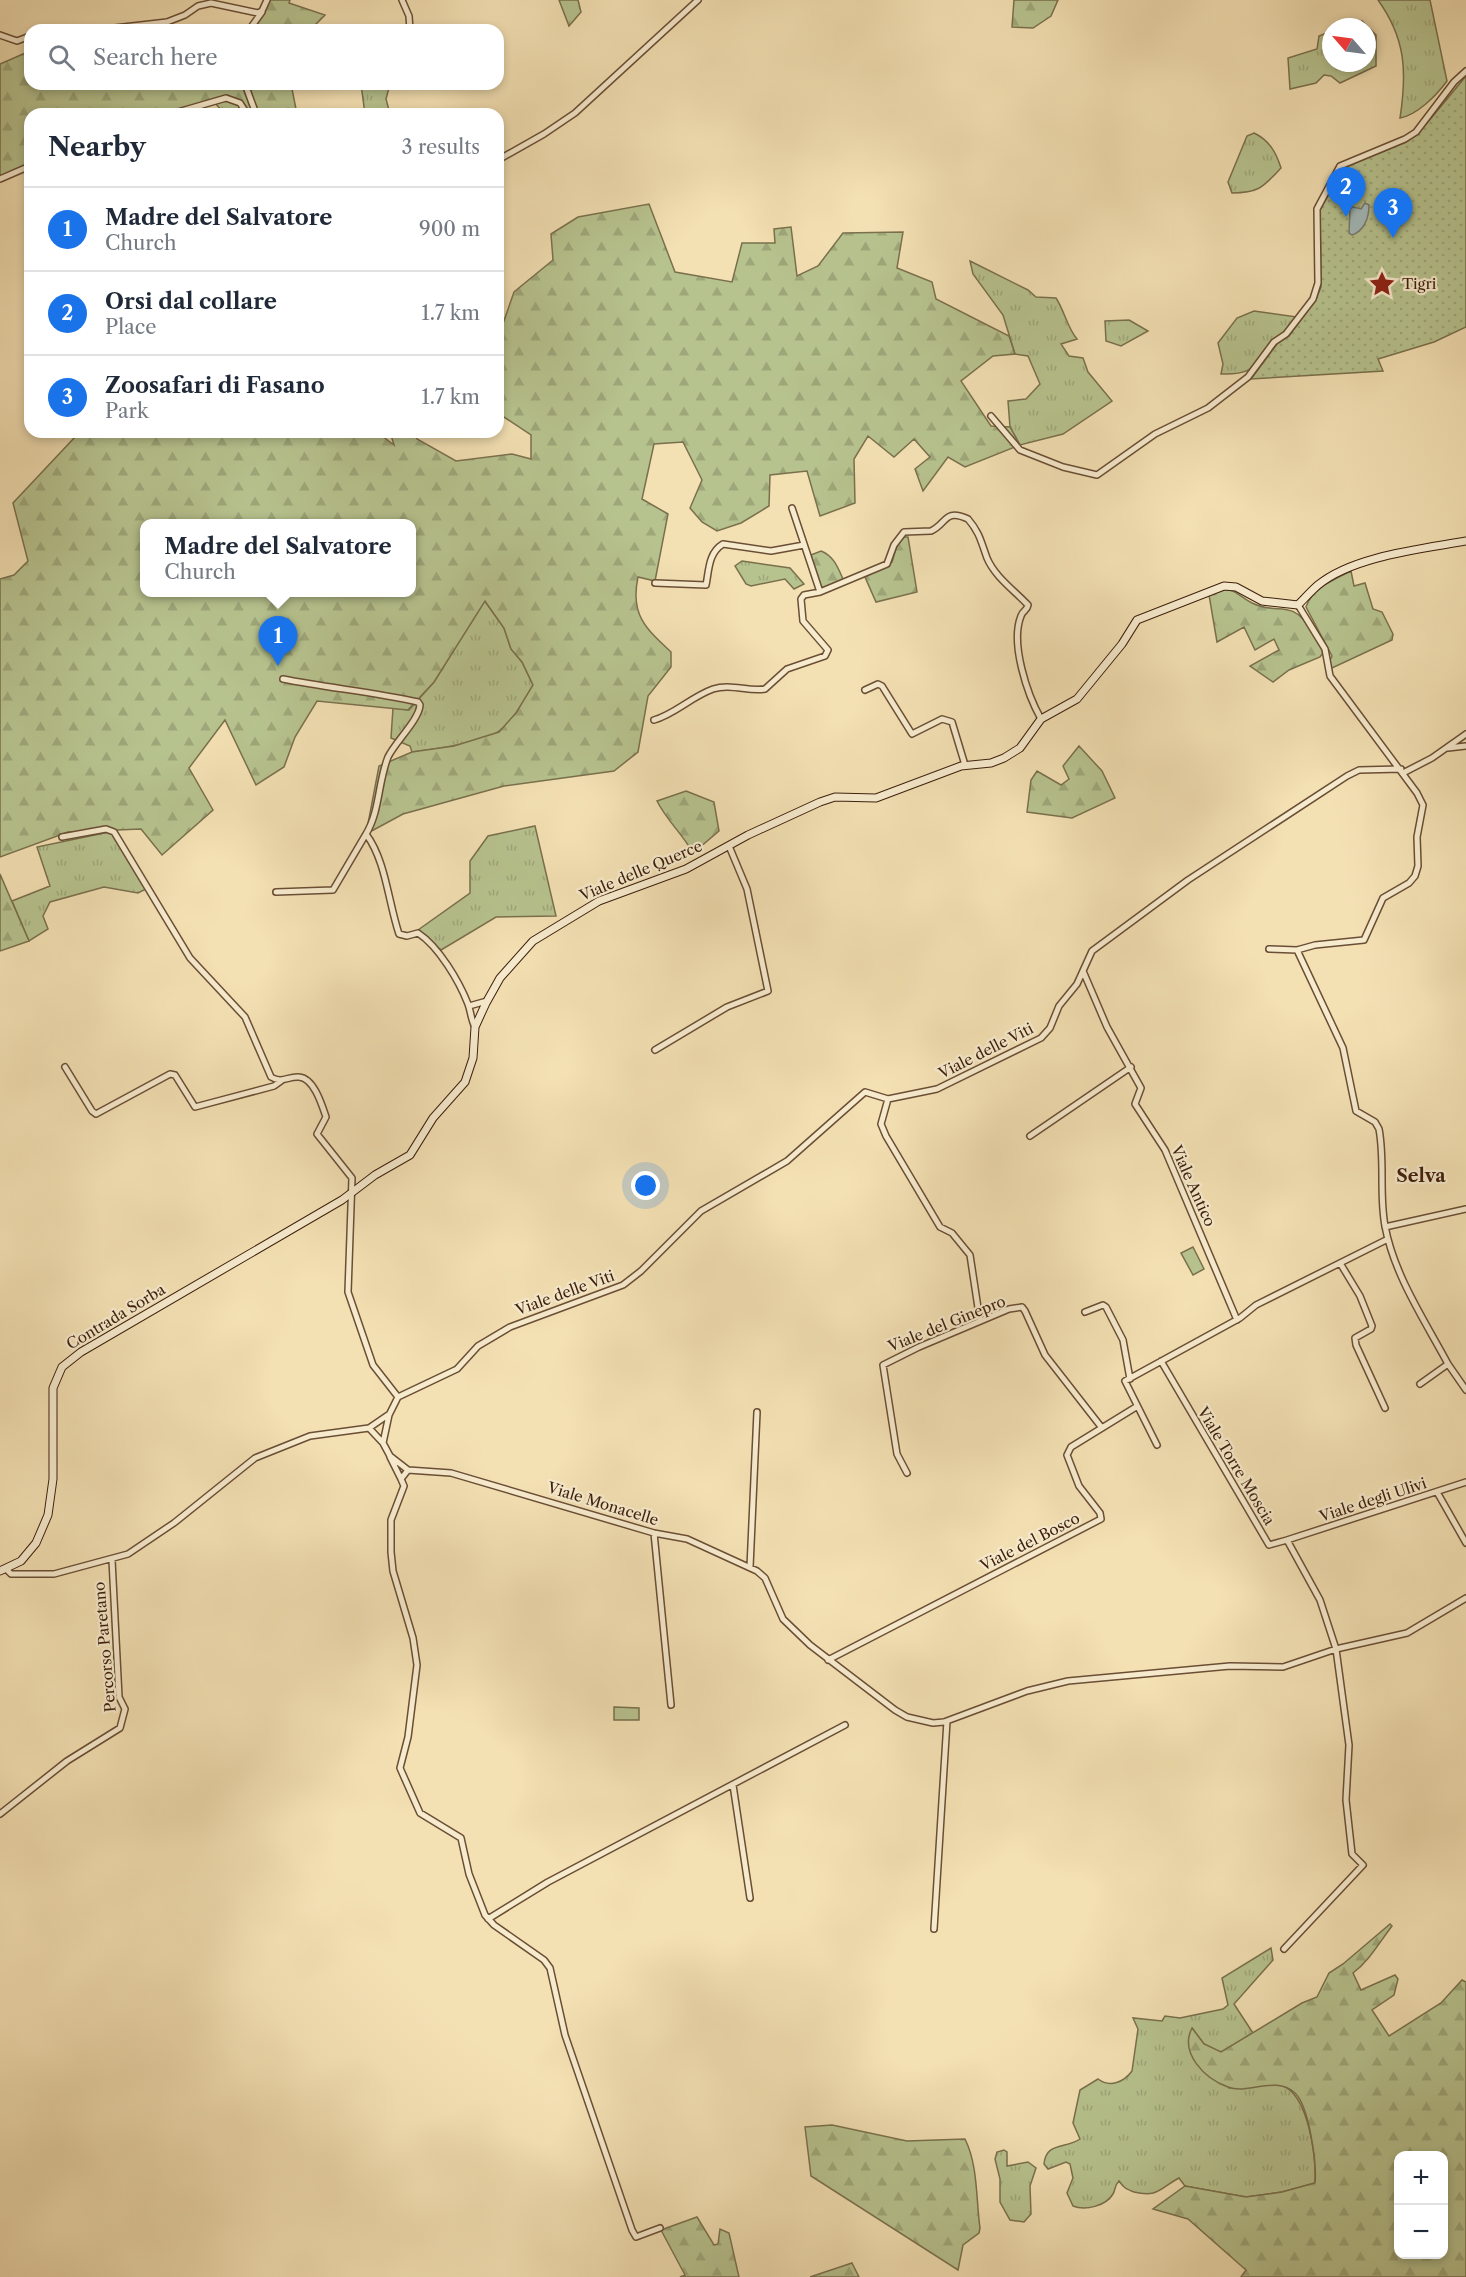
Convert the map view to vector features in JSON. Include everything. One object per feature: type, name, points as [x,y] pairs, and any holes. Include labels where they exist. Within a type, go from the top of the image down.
[{"type":"street","points":[[253,24],[267,0]]},
{"type":"street","points":[[402,0],[409,16],[410,24]]},
{"type":"street","points":[[504,157],[575,113],[698,0]]},
{"type":"street","points":[[150,24],[167,22],[185,15],[198,6],[211,3],[246,13],[262,11]]},
{"type":"street","points":[[0,34],[17,41],[24,38]]},
{"type":"street","points":[[991,416],[1020,450],[1063,468],[1096,474],[1155,435],[1208,408],[1240,384],[1274,342],[1286,334],[1313,299],[1318,283],[1317,209],[1343,162],[1405,139],[1416,132],[1454,82],[1466,71]]},
{"type":"street","points":[[246,90],[254,108]]},
{"type":"street","points":[[194,108],[232,98],[243,108]]},
{"type":"street","points":[[0,178],[24,168]]},
{"type":"street","points":[[792,508],[820,592]]},
{"type":"street","points":[[654,720],[669,716],[713,689],[734,687],[765,689],[787,669],[825,656],[828,650],[803,621],[801,599],[804,595],[820,592],[887,564],[894,545],[904,532],[931,531],[946,517],[953,515],[969,519],[984,544],[987,557],[995,570],[1028,605],[1020,617],[1019,661],[1029,696],[1041,719]]},
{"type":"street","points":[[1269,949],[1297,950],[1315,945],[1364,940],[1383,898],[1409,883],[1415,876],[1418,866],[1417,837],[1423,805],[1408,779],[1330,676],[1325,649],[1298,605],[1319,584],[1354,566],[1415,550],[1466,541]]},
{"type":"street","points":[[655,583],[706,585],[706,572],[717,548],[723,544],[771,551],[804,545]]},
{"type":"street","name":"Viale delle Querce","points":[[352,1195],[375,1175],[410,1155],[437,1113],[465,1082],[473,1058],[475,1027],[487,1001],[500,978],[533,941],[599,901],[686,869],[748,835],[820,802],[835,797],[882,797],[965,765],[991,763],[1020,748],[1041,719],[1077,699],[1122,644],[1137,620],[1224,586],[1236,588],[1263,601],[1298,605]]},
{"type":"street","points":[[276,891],[333,890],[374,817],[379,786],[389,756],[418,715],[420,705],[418,702],[404,699],[283,679]]},
{"type":"street","points":[[865,690],[878,684],[882,686],[912,734],[942,719],[952,722],[965,765]]},
{"type":"street","points":[[1402,771],[1416,766],[1466,734]]},
{"type":"street","points":[[1447,748],[1466,746]]},
{"type":"street","name":"Viale delle Viti","points":[[398,1397],[457,1369],[478,1346],[510,1327],[623,1285],[701,1211],[787,1161],[860,1095],[869,1092],[888,1099],[937,1089],[1041,1038],[1083,970],[1092,951],[1124,926],[1188,879],[1347,776],[1359,770],[1402,771]]},
{"type":"street","points":[[62,837],[106,830],[114,831],[190,958],[245,1017],[271,1077],[281,1081]]},
{"type":"street","points":[[366,834],[381,860],[382,876],[399,934],[407,936],[418,933],[440,956],[469,1006],[475,1027]]},
{"type":"street","points":[[655,1050],[727,1007],[768,991],[747,889],[729,846]]},
{"type":"street","points":[[1297,950],[1343,1048],[1356,1111],[1375,1122],[1379,1129],[1385,1227],[1398,1268],[1448,1364],[1466,1390]]},
{"type":"street","name":"Viale Antico","points":[[1083,970],[1107,1026],[1141,1088],[1135,1104],[1165,1150],[1237,1320]]},
{"type":"street","points":[[469,1006],[487,1001]]},
{"type":"street","points":[[65,1067],[96,1114],[170,1074],[175,1075],[195,1107],[274,1086],[281,1081],[298,1077],[310,1084],[326,1117],[317,1134],[352,1178],[348,1292],[373,1365],[398,1397],[389,1415],[383,1443]]},
{"type":"street","points":[[1030,1136],[1131,1067]]},
{"type":"street","points":[[888,1099],[881,1124],[940,1227],[952,1233],[970,1255],[980,1321]]},
{"type":"street","name":"Contrada Sorba","points":[[3,1571],[21,1561],[36,1543],[48,1515],[53,1479],[53,1388],[62,1367],[81,1352],[352,1195]]},
{"type":"street","points":[[1385,1227],[1466,1209]]},
{"type":"street","points":[[1157,1445],[1125,1385],[1130,1379],[1237,1320],[1256,1305],[1388,1239]]},
{"type":"street","points":[[1340,1263],[1360,1296],[1372,1326],[1371,1329],[1355,1338],[1385,1408]]},
{"type":"street","points":[[1085,1312],[1102,1305],[1106,1307],[1123,1340],[1130,1379]]},
{"type":"street","name":"Viale del Ginepro","points":[[907,1473],[895,1445],[883,1365],[980,1321],[1022,1307],[1033,1334],[1057,1374],[1102,1428]]},
{"type":"street","name":"Viale Torre Moscia","points":[[1161,1361],[1269,1545],[1287,1540]]},
{"type":"street","points":[[1420,1384],[1448,1364]]},
{"type":"street","name":"Viale del Bosco","points":[[828,1660],[1101,1519],[1100,1513],[1078,1486],[1066,1455],[1071,1448],[1136,1407]]},
{"type":"street","points":[[750,1567],[757,1412]]},
{"type":"street","points":[[3,1571],[11,1574],[54,1574],[128,1554],[174,1523],[255,1458],[310,1436],[369,1428],[389,1415]]},
{"type":"street","points":[[369,1428],[383,1443],[404,1486],[391,1520],[391,1552],[393,1571],[413,1638],[417,1665],[408,1737],[400,1768],[420,1813],[461,1838],[472,1885],[488,1919],[547,1963],[565,2035],[632,2230],[636,2237],[660,2228]]},
{"type":"street","points":[[390,1456],[408,1470],[402,1479]]},
{"type":"street","name":"Viale Monacelle","points":[[408,1470],[451,1473],[654,1533],[687,1539],[750,1567],[765,1578],[775,1605],[788,1625],[828,1660],[879,1699],[907,1717],[922,1722],[947,1720],[1044,1686],[1230,1666],[1283,1667],[1336,1649],[1407,1633],[1466,1598]]},
{"type":"street","name":"Viale degli Ulivi","points":[[1287,1540],[1466,1482]]},
{"type":"street","points":[[1437,1492],[1466,1543]]},
{"type":"street","points":[[654,1533],[671,1705]]},
{"type":"street","points":[[1284,1949],[1363,1865],[1352,1854],[1346,1800],[1349,1745],[1336,1649],[1320,1600],[1287,1540]]},
{"type":"street","name":"Percorso Paretano","points":[[0,1814],[67,1761],[120,1728],[125,1709],[119,1697],[113,1624],[112,1560]]},
{"type":"street","points":[[934,1929],[947,1720]]},
{"type":"street","points":[[488,1919],[548,1882],[845,1725]]},
{"type":"street","points":[[734,1785],[750,1898]]},
{"type":"green space","points":[[266,0],[290,0],[289,3],[325,15],[316,24],[252,24]]},
{"type":"green space","points":[[559,0],[578,0],[581,12],[569,26]]},
{"type":"green space","points":[[1014,0],[1058,0],[1051,16],[1033,28],[1012,27]]},
{"type":"green space","points":[[1378,0],[1430,0],[1447,81],[1426,104],[1400,118],[1403,86],[1402,56],[1394,28]]},
{"type":"green space","points":[[1322,35],[1322,72],[1363,72],[1340,83],[1331,76],[1324,75],[1316,83],[1290,89],[1288,58],[1317,49],[1319,36]]},
{"type":"green space","points":[[24,54],[24,90],[292,90],[296,108],[219,108],[213,101],[186,108],[24,108],[24,166],[0,177],[0,64]]},
{"type":"green space","points":[[1466,76],[1466,327],[1434,342],[1378,359],[1383,371],[1251,379],[1277,344],[1289,336],[1315,301],[1321,287],[1320,210],[1343,168],[1406,142],[1418,134]]},
{"type":"green space","points":[[362,90],[388,90],[386,99],[388,108],[364,108]]},
{"type":"green space","points":[[1254,133],[1271,147],[1281,168],[1260,188],[1249,192],[1232,193],[1228,182],[1247,136]]},
{"type":"green space","points":[[649,204],[675,272],[732,282],[742,243],[775,243],[774,229],[791,227],[797,276],[818,266],[843,233],[903,232],[897,268],[932,282],[936,299],[1009,336],[1015,354],[993,356],[961,381],[991,426],[1010,427],[1020,445],[965,467],[948,457],[923,491],[915,469],[930,457],[914,439],[894,457],[868,436],[854,459],[855,503],[820,516],[807,471],[770,475],[769,506],[741,523],[717,531],[702,522],[690,508],[702,480],[683,442],[654,444],[642,499],[668,514],[655,581],[638,577],[636,601],[638,611],[647,627],[671,652],[671,667],[648,696],[638,752],[614,771],[504,786],[403,814],[366,834],[379,766],[412,752],[454,746],[499,732],[516,713],[533,685],[522,662],[511,649],[504,628],[485,601],[434,682],[408,710],[317,701],[295,737],[284,767],[256,785],[225,720],[189,768],[213,810],[162,855],[141,829],[68,832],[0,857],[0,579],[14,575],[28,561],[13,503],[74,438],[385,438],[394,445],[392,438],[416,438],[456,461],[512,454],[531,459],[531,435],[504,417],[504,321],[514,292],[553,260],[551,234],[578,217]]},
{"type":"green space","points":[[970,261],[1028,290],[1036,297],[1056,298],[1077,339],[1061,344],[1069,356],[1083,358],[1088,372],[1112,401],[1063,434],[1020,445],[1010,427],[1008,401],[1026,399],[1040,384],[1028,356],[1015,354],[1003,315],[973,274]]},
{"type":"green space","points":[[1254,311],[1297,317],[1249,370],[1234,374],[1221,374],[1223,364],[1218,343],[1237,318]]},
{"type":"green space","points":[[1129,320],[1148,331],[1121,346],[1106,341],[1105,321]]},
{"type":"green space","points":[[904,537],[908,537],[917,592],[876,602],[865,577],[892,562],[897,545]]},
{"type":"green space","points":[[821,551],[832,559],[843,579],[822,589],[811,555]]},
{"type":"green space","points":[[742,561],[790,568],[804,584],[794,589],[785,579],[751,586],[746,584],[735,566]]},
{"type":"green space","points":[[1351,571],[1354,586],[1365,583],[1373,609],[1382,612],[1393,634],[1392,640],[1332,668],[1329,662],[1332,656],[1306,607],[1318,590]]},
{"type":"green space","points":[[1223,589],[1235,592],[1261,607],[1290,610],[1296,613],[1314,634],[1323,653],[1320,657],[1289,670],[1273,682],[1250,666],[1279,650],[1274,639],[1255,650],[1244,627],[1217,642],[1209,595]]},
{"type":"green space","points":[[484,600],[504,628],[511,649],[522,662],[533,685],[509,721],[491,736],[457,745],[412,752],[410,746],[391,738],[393,708],[409,710],[434,682]]},
{"type":"green space","points":[[1079,746],[1102,771],[1115,798],[1072,818],[1027,812],[1031,780],[1037,771],[1061,785],[1069,779],[1063,766]]},
{"type":"green space","points":[[686,791],[714,802],[719,831],[693,853],[657,801]]},
{"type":"green space","points":[[535,826],[556,916],[496,917],[441,950],[418,930],[470,893],[470,861],[488,836]]},
{"type":"green space","points":[[109,832],[113,834],[148,888],[138,893],[104,887],[50,902],[43,916],[48,929],[29,941],[12,901],[50,886],[37,847]]},
{"type":"green space","points":[[0,874],[29,941],[0,951]]},
{"type":"green space","points":[[1193,1247],[1204,1269],[1193,1275],[1181,1253]]},
{"type":"green space","points":[[614,1707],[639,1708],[639,1720],[614,1720]]},
{"type":"green space","points":[[1390,1924],[1392,1926],[1369,1957],[1353,1973],[1361,1990],[1395,1975],[1398,1979],[1394,1995],[1372,2010],[1389,2036],[1441,2003],[1462,1980],[1466,1982],[1466,2277],[1241,2277],[1246,2270],[1188,2219],[1153,2209],[1185,2186],[1246,2197],[1282,2192],[1315,2183],[1315,2163],[1308,2122],[1295,2093],[1279,2086],[1236,2089],[1219,2083],[1196,2064],[1189,2047],[1189,2037],[1192,2028],[1204,2044],[1221,2052],[1302,2003],[1317,1997],[1329,1973]]},
{"type":"green space","points":[[1271,1948],[1273,1960],[1234,2004],[1253,2033],[1221,2053],[1204,2044],[1192,2028],[1229,2088],[1275,2084],[1291,2091],[1298,2100],[1309,2128],[1315,2183],[1282,2192],[1246,2197],[1185,2186],[1179,2178],[1158,2191],[1148,2194],[1129,2190],[1119,2181],[1113,2194],[1105,2202],[1083,2208],[1073,2206],[1067,2193],[1073,2178],[1070,2164],[1066,2162],[1048,2169],[1044,2164],[1046,2157],[1052,2149],[1080,2139],[1073,2123],[1080,2090],[1098,2079],[1107,2083],[1116,2082],[1125,2078],[1132,2071],[1138,2029],[1133,2018],[1162,2021],[1165,2016],[1180,2018],[1223,2009],[1228,2005],[1222,1978]]},
{"type":"green space","points":[[832,2125],[907,2141],[965,2139],[974,2171],[980,2228],[979,2233],[963,2245],[958,2270],[811,2176],[805,2127]]},
{"type":"green space","points":[[1004,2150],[1007,2152],[1007,2166],[1028,2162],[1036,2168],[1030,2186],[1031,2214],[1024,2222],[1010,2220],[1000,2202],[1000,2179],[995,2159],[997,2152]]},
{"type":"green space","points":[[697,2217],[714,2245],[718,2244],[720,2229],[729,2233],[739,2277],[680,2277],[685,2275],[661,2230]]},
{"type":"green space","points":[[852,2263],[859,2277],[810,2277]]},
{"type":"water","points":[[1365,203],[1369,205],[1367,219],[1363,227],[1352,235],[1349,233],[1350,209],[1353,207],[1361,209]]},
{"type":"place","name":"Orsi dal collare","points":[[1346,217]]},
{"type":"place","name":"Zoosafari di Fasano","points":[[1393,238]]},
{"type":"place","name":"Tigri","points":[[1382,284]]},
{"type":"place","name":"Madre del Salvatore","points":[[278,666]]},
{"type":"district","name":"Selva","points":[[1421,1176]]}]
